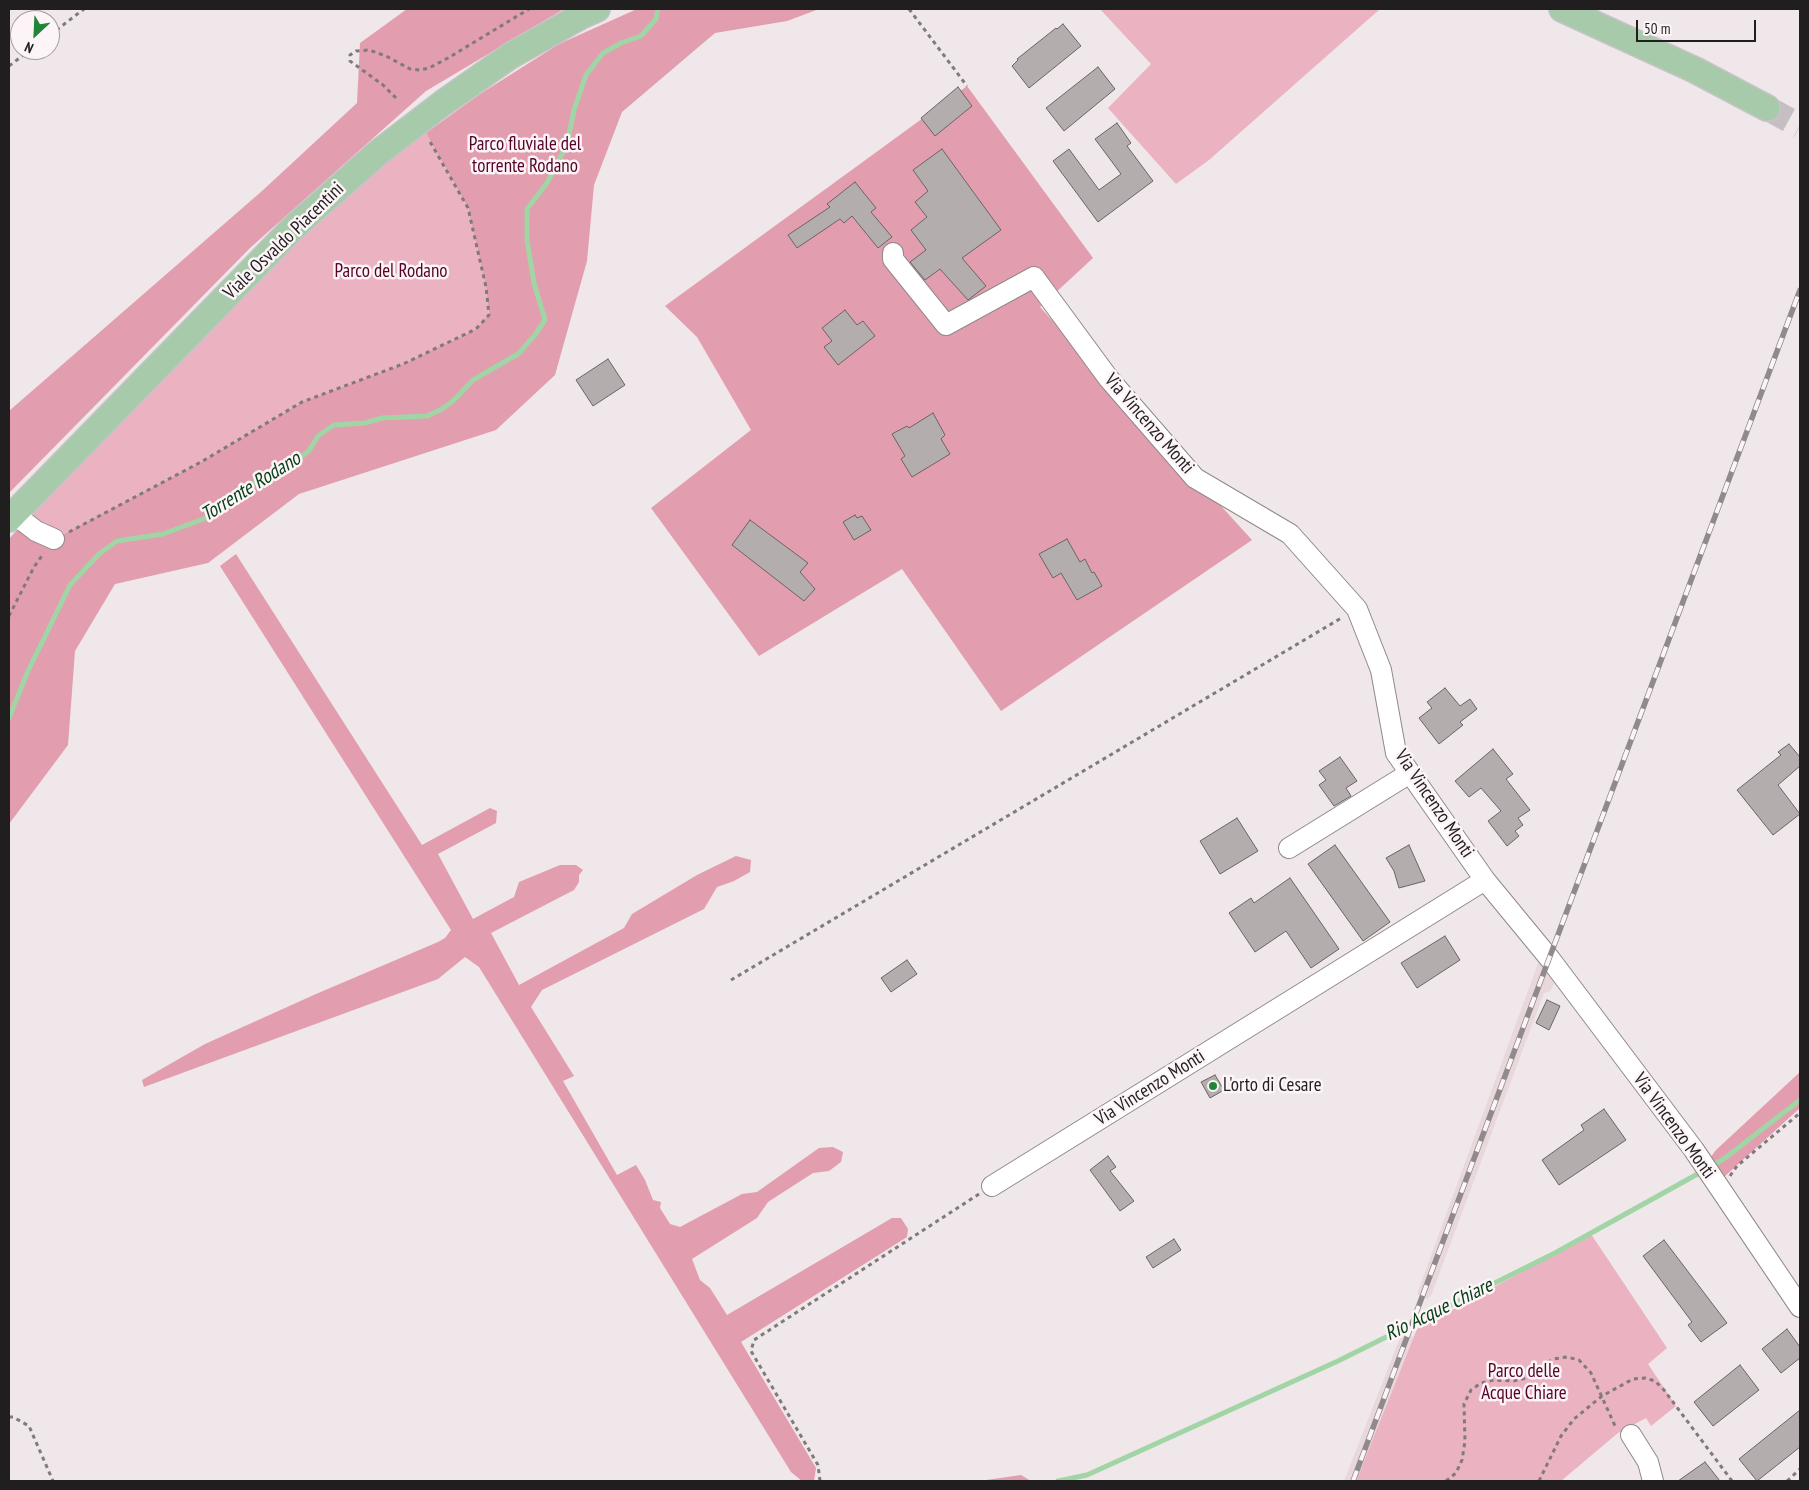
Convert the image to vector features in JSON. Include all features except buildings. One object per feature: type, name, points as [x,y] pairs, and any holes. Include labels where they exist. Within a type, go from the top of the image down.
[{"type":"main road","name":"Viale Osvaldo Piacentini","points":[[11,517],[292,229],[379,152],[435,109],[510,56],[597,9]]},
{"type":"main road","points":[[1562,9],[1695,70],[1767,108]]},
{"type":"street","name":"Via Vincenzo Monti","points":[[893,253],[893,259],[946,325],[1034,277],[1110,379],[1195,478],[1290,534],[1357,609],[1380,670],[1396,753],[1485,880],[1550,959],[1694,1150],[1800,1307]]},
{"type":"street","points":[[11,517],[54,539]]},
{"type":"street","points":[[1289,848],[1410,773]]},
{"type":"street","name":"Via Vincenzo Monti","points":[[992,1186],[1485,880]]},
{"type":"street","points":[[1625,1434],[1648,1462],[1653,1481]]},
{"type":"path","points":[[60,27],[84,9]]},
{"type":"path","points":[[396,98],[383,85],[350,60],[350,54],[356,51],[369,50],[386,56],[410,69],[420,70],[429,68],[529,9]]},
{"type":"path","points":[[908,9],[967,86]]},
{"type":"path","points":[[9,616],[34,567],[54,539],[201,462],[302,402],[403,364],[476,329],[488,315],[486,287],[468,208],[429,140]]},
{"type":"path","points":[[731,980],[1357,609]]},
{"type":"path","points":[[1718,1188],[1737,1166],[1800,1113]]},
{"type":"path","points":[[820,1481],[818,1465],[751,1351],[754,1340],[992,1186]]},
{"type":"path","points":[[1446,1481],[1456,1473],[1462,1460],[1465,1441],[1464,1404],[1471,1390],[1481,1383],[1494,1380],[1514,1381],[1527,1378],[1552,1359],[1568,1357],[1579,1360],[1591,1373],[1602,1396],[1625,1434]]},
{"type":"path","points":[[1539,1481],[1565,1430],[1574,1418],[1602,1396],[1633,1379],[1644,1378],[1655,1381],[1664,1390],[1732,1481]]},
{"type":"path","points":[[9,1417],[13,1417],[29,1426],[53,1481]]},
{"type":"path","points":[[1787,1481],[1800,1469]]},
{"type":"shaded area","points":[[1541,955],[1558,977],[1550,991],[1544,993],[1431,1296],[1427,1299],[1417,1294]]},
{"type":"shaded area","points":[[1406,1334],[1414,1337],[1356,1481],[1344,1481],[1401,1335]]},
{"type":"green space","points":[[407,9],[564,9],[426,91],[250,248],[9,493],[9,411],[262,191],[357,103],[360,43]]},
{"type":"green space","name":"Parco fluviale del torrente Rodano","points":[[637,9],[819,9],[787,21],[715,33],[622,112],[594,185],[587,261],[555,375],[496,430],[299,494],[208,563],[115,584],[75,651],[68,745],[9,824],[9,539],[16,531],[36,531],[54,539],[201,462],[302,402],[403,364],[476,329],[489,314],[486,287],[468,208],[426,133],[480,94],[559,44]]},
{"type":"green space","points":[[1100,9],[1380,9],[1209,160],[1176,184],[1108,108],[1151,64]]},
{"type":"green space","points":[[967,86],[1093,258],[1040,307],[1252,540],[1001,711],[902,569],[759,656],[651,508],[751,430],[697,337],[665,306]]},
{"type":"green space","name":"Parco del Rodano","points":[[426,133],[468,208],[486,287],[489,315],[476,329],[403,364],[302,402],[201,462],[54,539],[36,531],[16,531],[236,299],[346,191]]},
{"type":"green space","points":[[236,554],[422,845],[490,808],[497,811],[496,823],[438,854],[473,919],[514,897],[519,882],[560,865],[576,865],[583,870],[579,875],[579,882],[574,890],[491,933],[519,985],[624,928],[632,914],[697,875],[736,856],[751,860],[750,872],[734,881],[717,887],[704,909],[542,990],[531,1007],[574,1076],[563,1081],[617,1175],[636,1165],[645,1180],[653,1200],[661,1202],[660,1208],[670,1224],[680,1227],[742,1194],[757,1192],[819,1148],[833,1147],[843,1152],[841,1162],[829,1171],[813,1173],[768,1202],[757,1218],[692,1259],[700,1280],[710,1288],[727,1315],[892,1218],[901,1218],[908,1229],[907,1237],[741,1342],[816,1468],[814,1481],[802,1481],[791,1472],[479,967],[465,957],[438,979],[144,1087],[142,1080],[205,1044],[438,942],[445,938],[451,930],[220,566]]},
{"type":"green space","points":[[1800,1072],[1800,1108],[1724,1177],[1710,1158],[1716,1150]]},
{"type":"green space","name":"Parco delle Acque Chiare","points":[[1591,1234],[1667,1348],[1648,1364],[1676,1406],[1651,1426],[1646,1418],[1618,1433],[1561,1481],[1356,1481],[1417,1329]]},
{"type":"green space","points":[[1021,1475],[1031,1481],[979,1481]]},
{"type":"waterway","name":"Torrente Rodano","points":[[9,718],[28,671],[70,585],[99,554],[117,541],[163,534],[206,518],[269,472],[292,463],[309,451],[318,436],[334,425],[365,423],[382,418],[427,416],[453,401],[473,380],[518,354],[545,320],[534,283],[527,240],[527,209],[547,183],[567,144],[574,110],[586,75],[603,53],[621,43],[641,36],[656,19],[658,9]]},
{"type":"waterway","name":"Rio Acque Chiare","points":[[1710,1167],[1725,1158],[1800,1100]]},
{"type":"waterway","name":"Rio Acque Chiare","points":[[1058,1481],[1087,1475],[1338,1361],[1555,1253],[1703,1171]]},
{"type":"tunnel","points":[[1767,108],[1800,126]]},
{"type":"railway","points":[[1353,1481],[1800,290]]},
{"type":"place","name":"L'orto di Cesare","points":[[1213,1086]]}]
